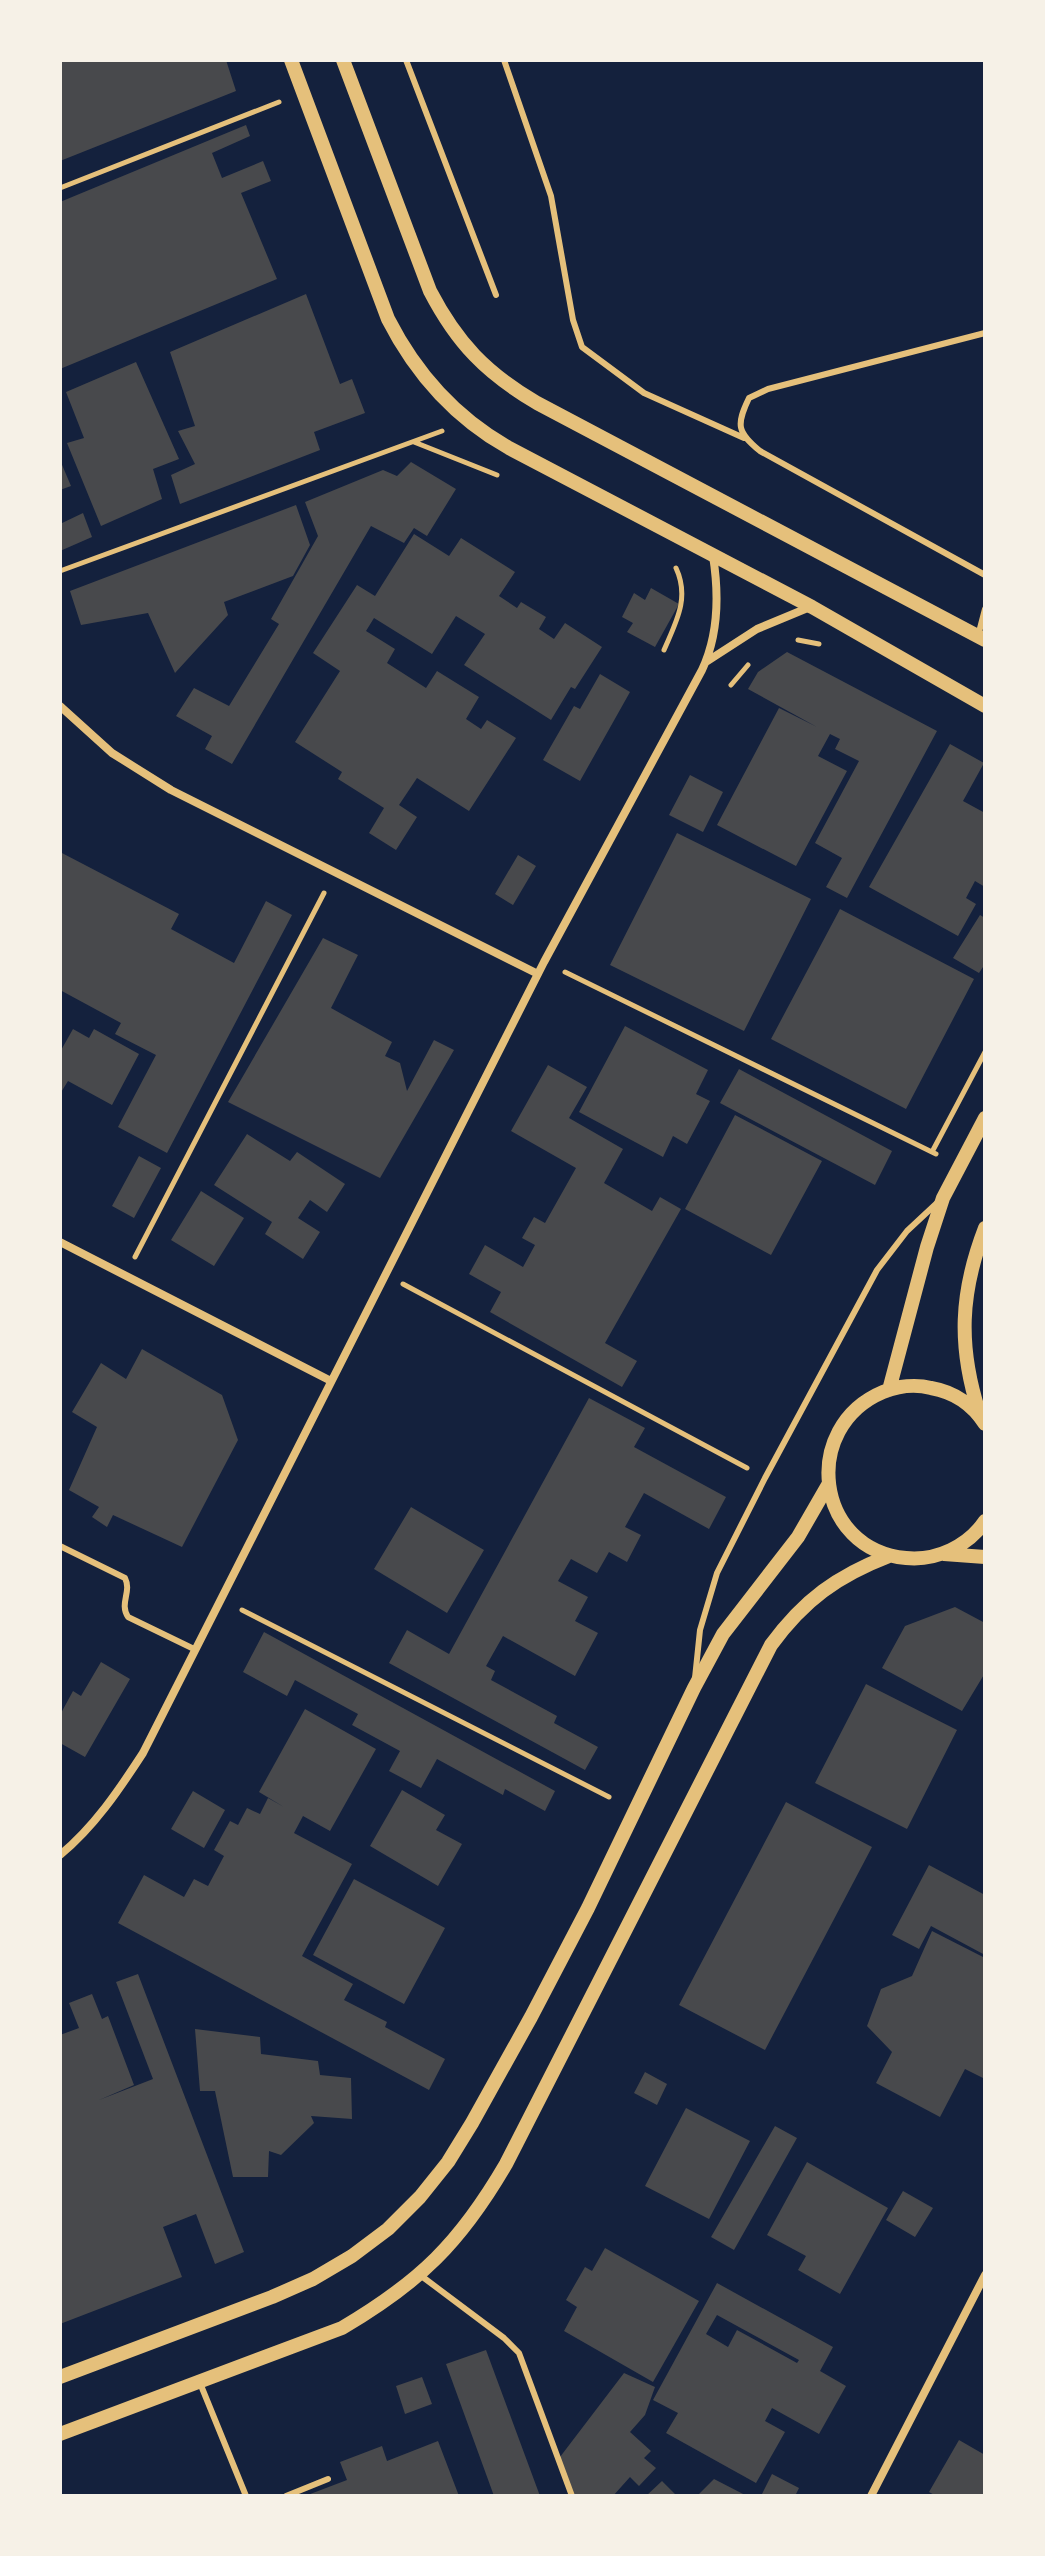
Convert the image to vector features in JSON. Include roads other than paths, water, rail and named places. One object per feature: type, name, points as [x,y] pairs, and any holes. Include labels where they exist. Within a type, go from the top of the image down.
[{"type":"street","points":[[291,60],[388,319],[422,375],[468,421],[509,448],[812,607],[985,706]]},
{"type":"street","points":[[343,60],[430,291],[463,345],[484,367],[537,403],[981,638]]},
{"type":"street","points":[[60,1855],[96,1819],[143,1753],[544,962],[705,662],[717,608],[713,554]]},
{"type":"street","points":[[705,662],[757,629],[812,607]]},
{"type":"street","points":[[60,706],[103,745],[141,773],[538,974]]},
{"type":"street","points":[[889,1390],[943,1198],[985,1118]]},
{"type":"street","points":[[982,1420],[968,1373],[964,1319],[967,1286],[985,1228]]},
{"type":"street","points":[[60,1242],[331,1381]]},
{"type":"street","points":[[982,1420],[966,1402],[948,1392],[928,1387],[908,1386],[870,1398],[841,1426],[832,1445],[828,1485],[833,1504],[855,1536],[889,1556],[926,1558],[944,1554],[964,1543],[985,1521]]},
{"type":"street","points":[[60,2377],[313,2279],[352,2256],[388,2229],[420,2197],[448,2162],[531,2017],[723,1634],[798,1537],[828,1485]]},
{"type":"street","points":[[944,1554],[985,1557]]},
{"type":"street","points":[[60,2434],[342,2328],[383,2304],[420,2275],[453,2242],[482,2205],[506,2164],[771,1645],[788,1621],[810,1599],[861,1566],[889,1556]]},
{"type":"street","points":[[871,2496],[985,2275]]},
{"type":"lane","points":[[406,60],[496,295]]},
{"type":"lane","points":[[504,60],[551,196],[573,320],[582,347],[644,393],[744,438],[760,451],[985,575]]},
{"type":"lane","points":[[744,438],[740,417],[749,398],[768,389],[985,333]]},
{"type":"lane","points":[[981,638],[985,609]]},
{"type":"lane","points":[[694,1688],[698,1644],[707,1601],[717,1573],[765,1478],[877,1270],[907,1231],[943,1198]]},
{"type":"lane","points":[[60,1546],[125,1578],[128,1590],[123,1604],[128,1617],[194,1649]]},
{"type":"lane","points":[[420,2275],[504,2338],[519,2353],[572,2496]]},
{"type":"lane","points":[[200,2383],[246,2496]]},
{"type":"lane","points":[[286,2496],[328,2479]]}]
